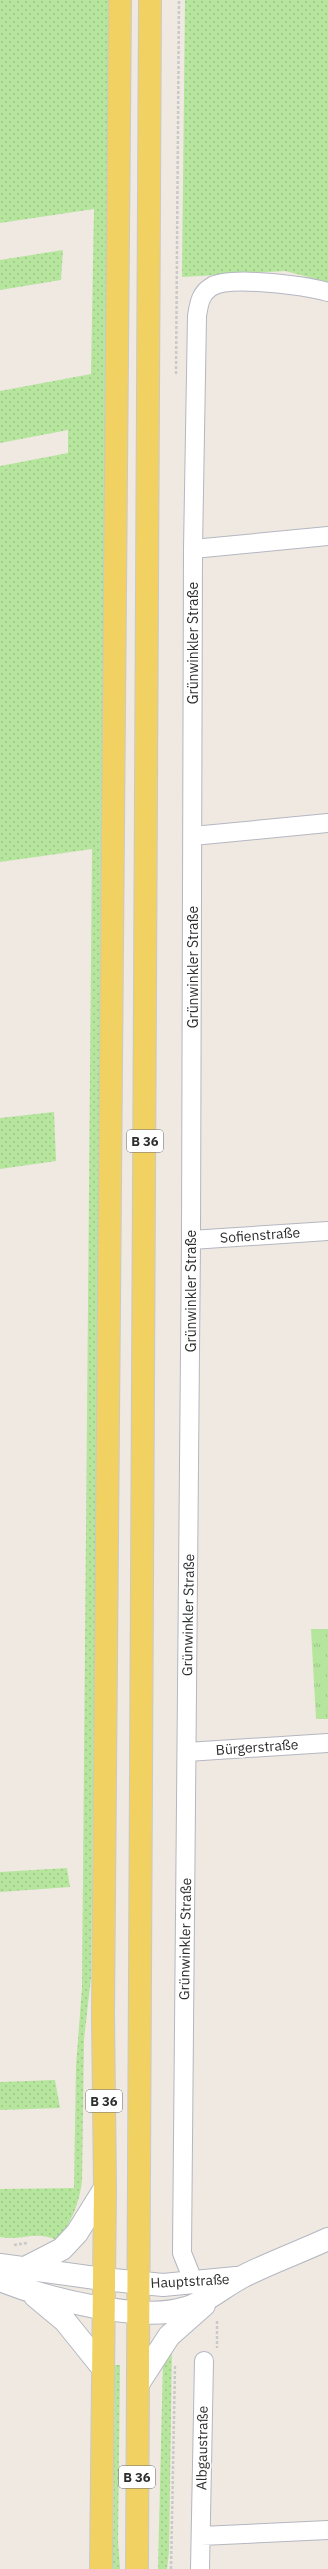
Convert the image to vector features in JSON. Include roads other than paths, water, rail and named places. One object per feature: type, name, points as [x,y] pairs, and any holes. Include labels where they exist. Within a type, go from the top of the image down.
[{"type":"main road","name":"B 36","points":[[101,2569],[105,2188],[103,2006],[120,0]]},
{"type":"main road","name":"B 36","points":[[137,2569],[150,0]]},
{"type":"street","name":"Grünwinkler Straße","points":[[194,2283],[182,2254],[191,1240],[193,549],[197,316],[201,296],[212,286],[225,283],[278,283],[328,292]]},
{"type":"street","points":[[193,549],[328,536]]},
{"type":"street","points":[[193,836],[328,823]]},
{"type":"street","name":"Sofienstraße","points":[[191,1240],[328,1231]]},
{"type":"street","name":"Bürgerstraße","points":[[187,1752],[328,1743]]},
{"type":"street","points":[[26,2267],[62,2249],[76,2233],[105,2188]]},
{"type":"street","name":"Hauptstraße","points":[[30,2293],[104,2307],[160,2314],[186,2308],[212,2297],[242,2278],[328,2239]]},
{"type":"street","name":"Hauptstraße","points":[[0,2265],[26,2267],[139,2283],[194,2283],[242,2278]]},
{"type":"street","points":[[0,2280],[30,2293],[65,2321],[102,2367]]},
{"type":"street","points":[[138,2384],[169,2336],[212,2297]]},
{"type":"street","name":"Albgaustraße","points":[[200,2569],[204,2361]]},
{"type":"street","points":[[200,2536],[328,2530]]}]
